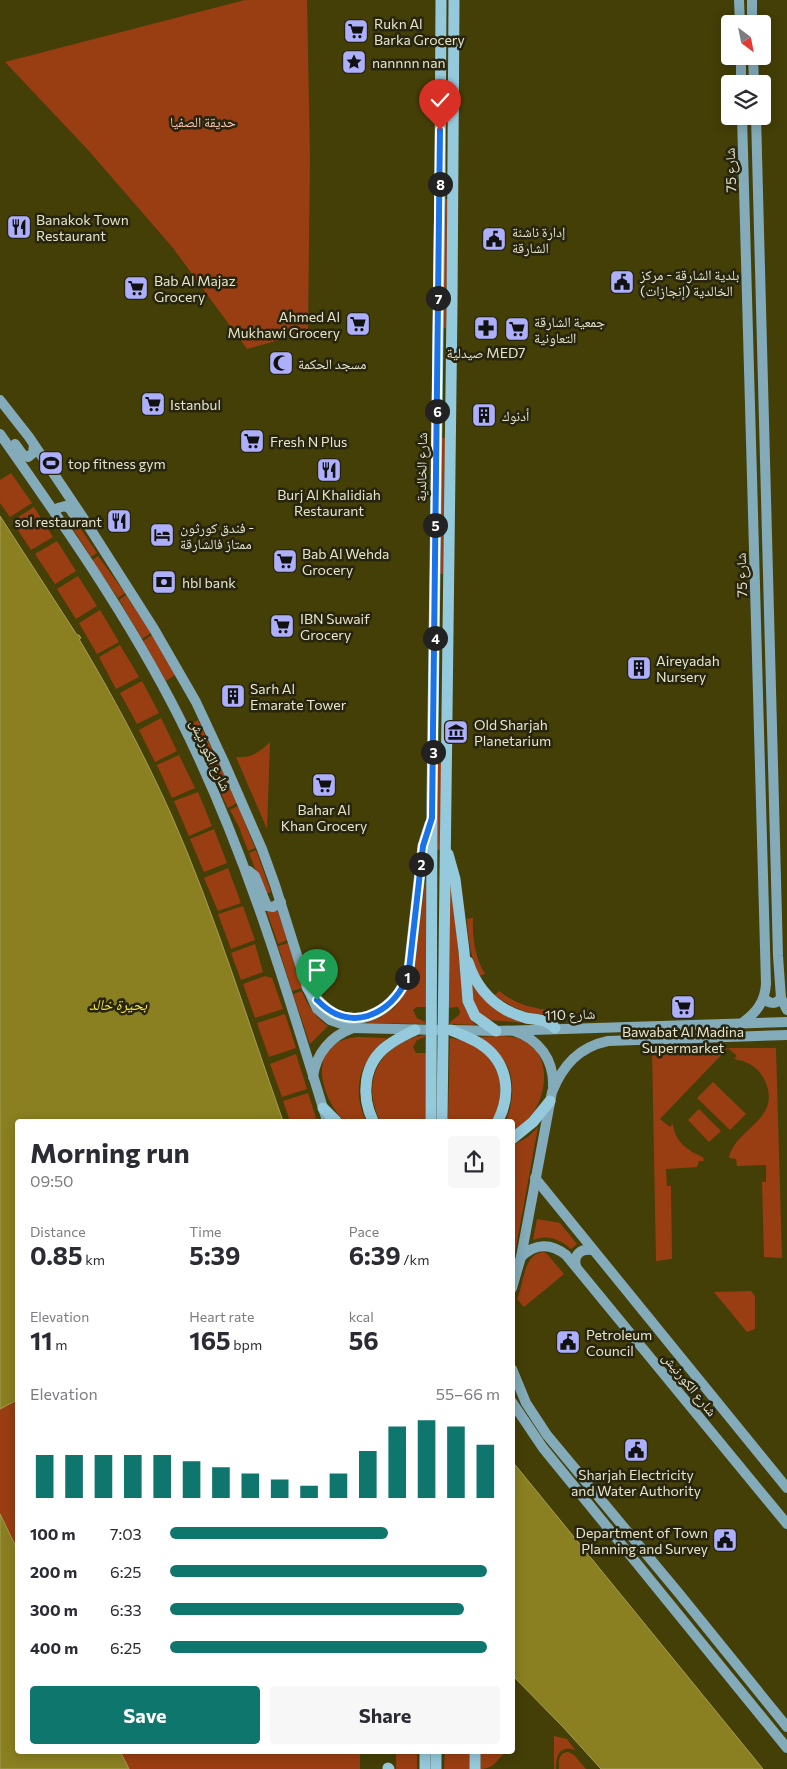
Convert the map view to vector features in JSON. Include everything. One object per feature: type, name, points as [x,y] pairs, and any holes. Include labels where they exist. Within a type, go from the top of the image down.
[{"type":"main road","name":"شارع الخالدية","points":[[438,995],[432,818],[441,0]]},
{"type":"main road","name":"شارع الخالدية","points":[[438,995],[450,709],[454,0]]},
{"type":"main road","points":[[453,35],[459,0]]},
{"type":"main road","points":[[739,0],[740,15]]},
{"type":"main road","points":[[752,0],[752,15]]},
{"type":"main road","name":"شارع 75","points":[[742,125],[766,984],[764,998]]},
{"type":"main road","name":"شارع 75","points":[[756,125],[778,956],[781,998],[787,1010]]},
{"type":"main road","points":[[746,249],[751,253],[754,273],[760,278]]},
{"type":"main road","points":[[747,300],[753,304],[756,320],[760,323]]},
{"type":"main road","name":"شارع الكورنيش","points":[[0,400],[34,446],[97,540],[178,669],[246,811],[281,902],[314,1004],[321,1013],[335,1022],[353,1028]]},
{"type":"main road","points":[[0,434],[11,439],[25,456],[32,455],[34,446]]},
{"type":"main road","name":"شارع الكورنيش","points":[[0,434],[55,512],[133,634],[163,687],[210,782],[246,869],[326,1119]]},
{"type":"main road","points":[[55,512],[60,507],[68,507],[82,527],[97,540]]},
{"type":"main road","points":[[754,544],[760,550],[762,568],[768,571]]},
{"type":"main road","points":[[759,757],[766,761],[768,775],[773,784]]},
{"type":"main road","points":[[307,987],[328,1010],[347,1017],[373,1014],[385,1008],[398,994],[405,983],[409,970],[423,846],[432,818]]},
{"type":"main road","points":[[444,847],[455,880],[469,1006],[475,1016],[496,1030]]},
{"type":"main road","points":[[246,869],[255,876],[267,906],[273,907],[281,902]]},
{"type":"main road","points":[[464,951],[475,980],[492,1001],[512,1013],[544,1021],[555,1028]]},
{"type":"main road","points":[[431,1119],[438,995]]},
{"type":"main road","points":[[438,995],[442,1119]]},
{"type":"main road","points":[[742,1023],[758,1008],[764,998],[772,1003],[778,1002],[781,998]]},
{"type":"main road","name":"شارع 110","points":[[353,1028],[509,1030],[787,1022]]},
{"type":"main road","points":[[697,1037],[697,1032],[700,1030],[720,1029],[729,1023]]},
{"type":"main road","points":[[313,1078],[317,1062],[325,1047],[338,1036],[353,1028]]},
{"type":"main road","points":[[372,1119],[367,1108],[366,1091],[367,1077],[371,1066],[387,1046],[415,1030]]},
{"type":"main road","points":[[451,1030],[474,1040],[485,1048],[495,1057],[502,1068],[506,1079],[507,1092],[505,1104],[499,1119]]},
{"type":"main road","points":[[509,1030],[524,1035],[542,1049],[552,1069],[551,1097],[521,1257],[515,1278]]},
{"type":"main road","points":[[515,1137],[534,1122],[551,1097],[565,1066],[578,1054],[593,1045],[620,1040],[787,1035]]},
{"type":"main road","points":[[323,1108],[334,1119]]},
{"type":"main road","name":"شارع الكورنيش","points":[[535,1178],[787,1488]]},
{"type":"main road","name":"شارع الكورنيش","points":[[521,1257],[532,1248],[550,1246],[566,1254],[787,1524]]},
{"type":"main road","points":[[576,1266],[575,1261],[578,1254],[584,1249],[592,1250]]},
{"type":"main road","points":[[515,1376],[526,1403],[542,1427],[787,1727]]},
{"type":"main road","points":[[515,1392],[518,1393],[531,1418],[542,1427]]},
{"type":"main road","points":[[515,1406],[543,1448],[787,1748]]},
{"type":"main road","points":[[425,1754],[425,1769]]},
{"type":"main road","points":[[436,1754],[436,1769]]},
{"type":"main road","points":[[474,1769],[475,1754]]},
{"type":"green space","name":"حديقة الصفيا","points":[[245,0],[307,0],[310,157],[308,332],[247,349],[173,248],[89,151],[5,62]]},
{"type":"green space","points":[[444,199],[448,199],[446,328],[442,328]]},
{"type":"green space","points":[[441,438],[445,438],[443,574],[439,574]]},
{"type":"green space","points":[[11,473],[32,503],[10,517],[0,503],[0,480]]},
{"type":"green space","points":[[34,507],[53,537],[31,550],[12,521]]},
{"type":"green space","points":[[72,516],[97,553],[91,557],[67,520]]},
{"type":"green space","points":[[57,541],[76,571],[55,584],[35,554]]},
{"type":"green space","points":[[98,556],[125,593],[118,598],[92,560]]},
{"type":"green space","points":[[78,576],[97,606],[76,619],[57,589]]},
{"type":"green space","points":[[126,595],[151,633],[142,639],[119,600]]},
{"type":"green space","points":[[100,610],[119,642],[97,654],[79,623]]},
{"type":"green space","points":[[152,635],[175,675],[166,681],[143,641]]},
{"type":"green space","points":[[120,645],[139,677],[116,689],[99,657]]},
{"type":"green space","points":[[142,681],[159,713],[137,724],[120,693]]},
{"type":"green space","points":[[161,718],[177,751],[155,762],[139,730]]},
{"type":"green space","points":[[198,720],[217,760],[208,765],[189,725]]},
{"type":"green space","points":[[270,742],[267,829],[236,757],[246,757],[254,754]]},
{"type":"green space","points":[[437,746],[442,746],[441,850],[436,850]]},
{"type":"green space","points":[[179,755],[195,788],[172,798],[157,765]]},
{"type":"green space","points":[[219,763],[237,803],[228,808],[209,768]]},
{"type":"green space","points":[[198,792],[212,826],[189,836],[174,801]]},
{"type":"green space","points":[[238,806],[255,848],[248,851],[230,810]]},
{"type":"green space","points":[[214,829],[227,863],[204,872],[190,839]]},
{"type":"green space","points":[[256,850],[271,892],[265,894],[249,853]]},
{"type":"green space","points":[[228,868],[241,903],[218,911],[204,878]]},
{"type":"green space","points":[[450,869],[464,1005],[475,1025],[450,1024],[459,1015],[460,1011],[458,1007],[449,1008]]},
{"type":"green space","points":[[425,882],[426,1007],[416,1007],[413,1010],[417,1018],[425,1022],[425,1024],[367,1023],[394,1008],[410,983],[415,967]]},
{"type":"green space","points":[[243,906],[255,940],[231,949],[218,914]]},
{"type":"green space","points":[[277,909],[287,940],[278,944],[267,912]]},
{"type":"green space","points":[[473,918],[475,947],[485,974],[479,976],[468,934],[467,919]]},
{"type":"green space","points":[[288,943],[302,988],[292,991],[278,946]]},
{"type":"green space","points":[[255,944],[263,972],[241,980],[231,953]]},
{"type":"green space","points":[[265,976],[272,978],[283,1009],[255,1018],[243,984]]},
{"type":"green space","points":[[470,981],[487,1002],[525,1023],[488,1020],[475,1010]]},
{"type":"green space","points":[[302,991],[312,1010],[328,1026],[310,1044],[293,994]]},
{"type":"green space","points":[[499,991],[525,1005],[553,1010],[553,1016],[536,1014],[516,1008],[495,995]]},
{"type":"green space","points":[[285,1014],[296,1048],[269,1057],[257,1023]]},
{"type":"green space","points":[[425,1035],[425,1037],[417,1040],[413,1047],[416,1053],[426,1053],[425,1119],[379,1119],[373,1099],[372,1088],[377,1068],[390,1051],[418,1036]]},
{"type":"green space","points":[[503,1036],[517,1038],[528,1043],[541,1060],[544,1070],[542,1093],[533,1113],[515,1130],[515,1119],[507,1119],[512,1096],[509,1070],[505,1061],[478,1037]]},
{"type":"green space","points":[[358,1037],[387,1038],[370,1056],[361,1076],[359,1097],[365,1119],[342,1119],[328,1097],[322,1070],[324,1058],[331,1048],[342,1041]]},
{"type":"green space","points":[[450,1038],[465,1041],[478,1048],[488,1057],[495,1068],[499,1080],[500,1093],[498,1107],[493,1119],[448,1119]]},
{"type":"green space","points":[[728,1048],[776,1048],[782,1258],[764,1257],[762,1182],[766,1182],[766,1165],[737,1166],[736,1159],[729,1158],[733,1148],[740,1139],[764,1113],[768,1103],[768,1091],[763,1077],[758,1070],[747,1063],[734,1059],[737,1056]]},
{"type":"green space","points":[[728,1048],[660,1119],[670,1127],[673,1124],[676,1135],[683,1145],[703,1157],[704,1161],[699,1161],[697,1167],[666,1169],[667,1186],[671,1186],[672,1259],[656,1261],[652,1051]]},
{"type":"green space","points":[[296,1054],[307,1089],[282,1097],[270,1064]]},
{"type":"green space","points":[[713,1082],[746,1114],[730,1130],[697,1098]]},
{"type":"green space","points":[[308,1093],[316,1119],[289,1119],[283,1101]]},
{"type":"green space","points":[[699,1109],[721,1131],[709,1142],[688,1120]]},
{"type":"green space","points":[[538,1127],[515,1253],[515,1144],[528,1137]]},
{"type":"green space","points":[[537,1219],[560,1223],[577,1244],[571,1249],[553,1238],[543,1237],[533,1240]]},
{"type":"green space","points":[[544,1252],[564,1274],[524,1307],[517,1299],[525,1270],[532,1258]]},
{"type":"green space","points":[[751,1291],[755,1296],[755,1329],[747,1332],[714,1292]]},
{"type":"green space","points":[[15,1401],[15,1545],[0,1514],[0,1409]]},
{"type":"green space","points":[[554,1736],[567,1739],[575,1750],[562,1750],[558,1756],[556,1769],[554,1769]]},
{"type":"green space","points":[[568,1752],[574,1755],[586,1769],[559,1769],[559,1760],[562,1754]]},
{"type":"green space","points":[[122,1754],[360,1754],[360,1769],[129,1769]]},
{"type":"green space","points":[[396,1754],[417,1754],[417,1769],[396,1769]]},
{"type":"green space","points":[[445,1754],[469,1754],[470,1769],[444,1769]]},
{"type":"green space","points":[[480,1754],[504,1754],[493,1765],[485,1769],[479,1769]]},
{"type":"water","name":"بحيرة خالد","points":[[0,516],[77,635],[81,638],[79,639],[128,725],[161,792],[202,890],[282,1119],[15,1119],[15,1401],[0,1409]]},
{"type":"water","points":[[515,1465],[763,1769],[601,1769],[515,1678]]},
{"type":"water","points":[[0,1514],[15,1545],[15,1754],[122,1754],[129,1769],[0,1769]]},
{"type":"place","name":"Rukn Al Barka Grocery","points":[[356,31]]},
{"type":"place","name":"nannnn nan","points":[[354,62]]},
{"type":"place","name":"Banakok Town Restaurant","points":[[19,227]]},
{"type":"place","name":"إدارة ناشئة الشارقة","points":[[494,239]]},
{"type":"place","name":"بلدية الشارقة - مركز الخالدية (إنجازات)","points":[[622,282]]},
{"type":"place","name":"Bab Al Majaz Grocery","points":[[136,288]]},
{"type":"place","name":"Ahmed Al Mukhawi Grocery","points":[[358,324]]},
{"type":"place","name":"صيدلية MED7","points":[[486,328]]},
{"type":"place","name":"جمعية الشارقة التعاونية","points":[[517,329]]},
{"type":"place","name":"مسجد الحكمة","points":[[281,363]]},
{"type":"place","name":"Istanbul","points":[[153,404]]},
{"type":"place","name":"أدنوك","points":[[484,415]]},
{"type":"place","name":"Fresh N Plus","points":[[252,441]]},
{"type":"place","name":"top fitness gym","points":[[51,463]]},
{"type":"place","name":"Burj Al Khalidiah Restaurant","points":[[329,470]]},
{"type":"place","name":"sol restaurant","points":[[119,521]]},
{"type":"place","name":"فندق كورثون - ممتاز فالشارقة","points":[[162,535]]},
{"type":"place","name":"Bab Al Wehda Grocery","points":[[285,561]]},
{"type":"place","name":"hbl bank","points":[[164,582]]},
{"type":"place","name":"IBN Suwaif Grocery","points":[[282,626]]},
{"type":"place","name":"Aireyadah Nursery","points":[[639,668]]},
{"type":"place","name":"Sarh Al Emarate Tower","points":[[233,696]]},
{"type":"place","name":"Old Sharjah Planetarium","points":[[456,732]]},
{"type":"place","name":"Bahar Al Khan Grocery","points":[[324,785]]},
{"type":"place","name":"Bawabat Al Madina Supermarket","points":[[683,1007]]},
{"type":"place","name":"Petroleum Council","points":[[568,1342]]},
{"type":"place","name":"Sharjah Electricity and Water Authority","points":[[636,1450]]},
{"type":"place","name":"Department of Town Planning and Survey","points":[[725,1540]]},
{"type":"route","points":[[317,1000],[335,1014],[354,1018],[367,1016],[385,1008],[402,989],[409,970],[424,838],[432,818],[440,130]]}]
